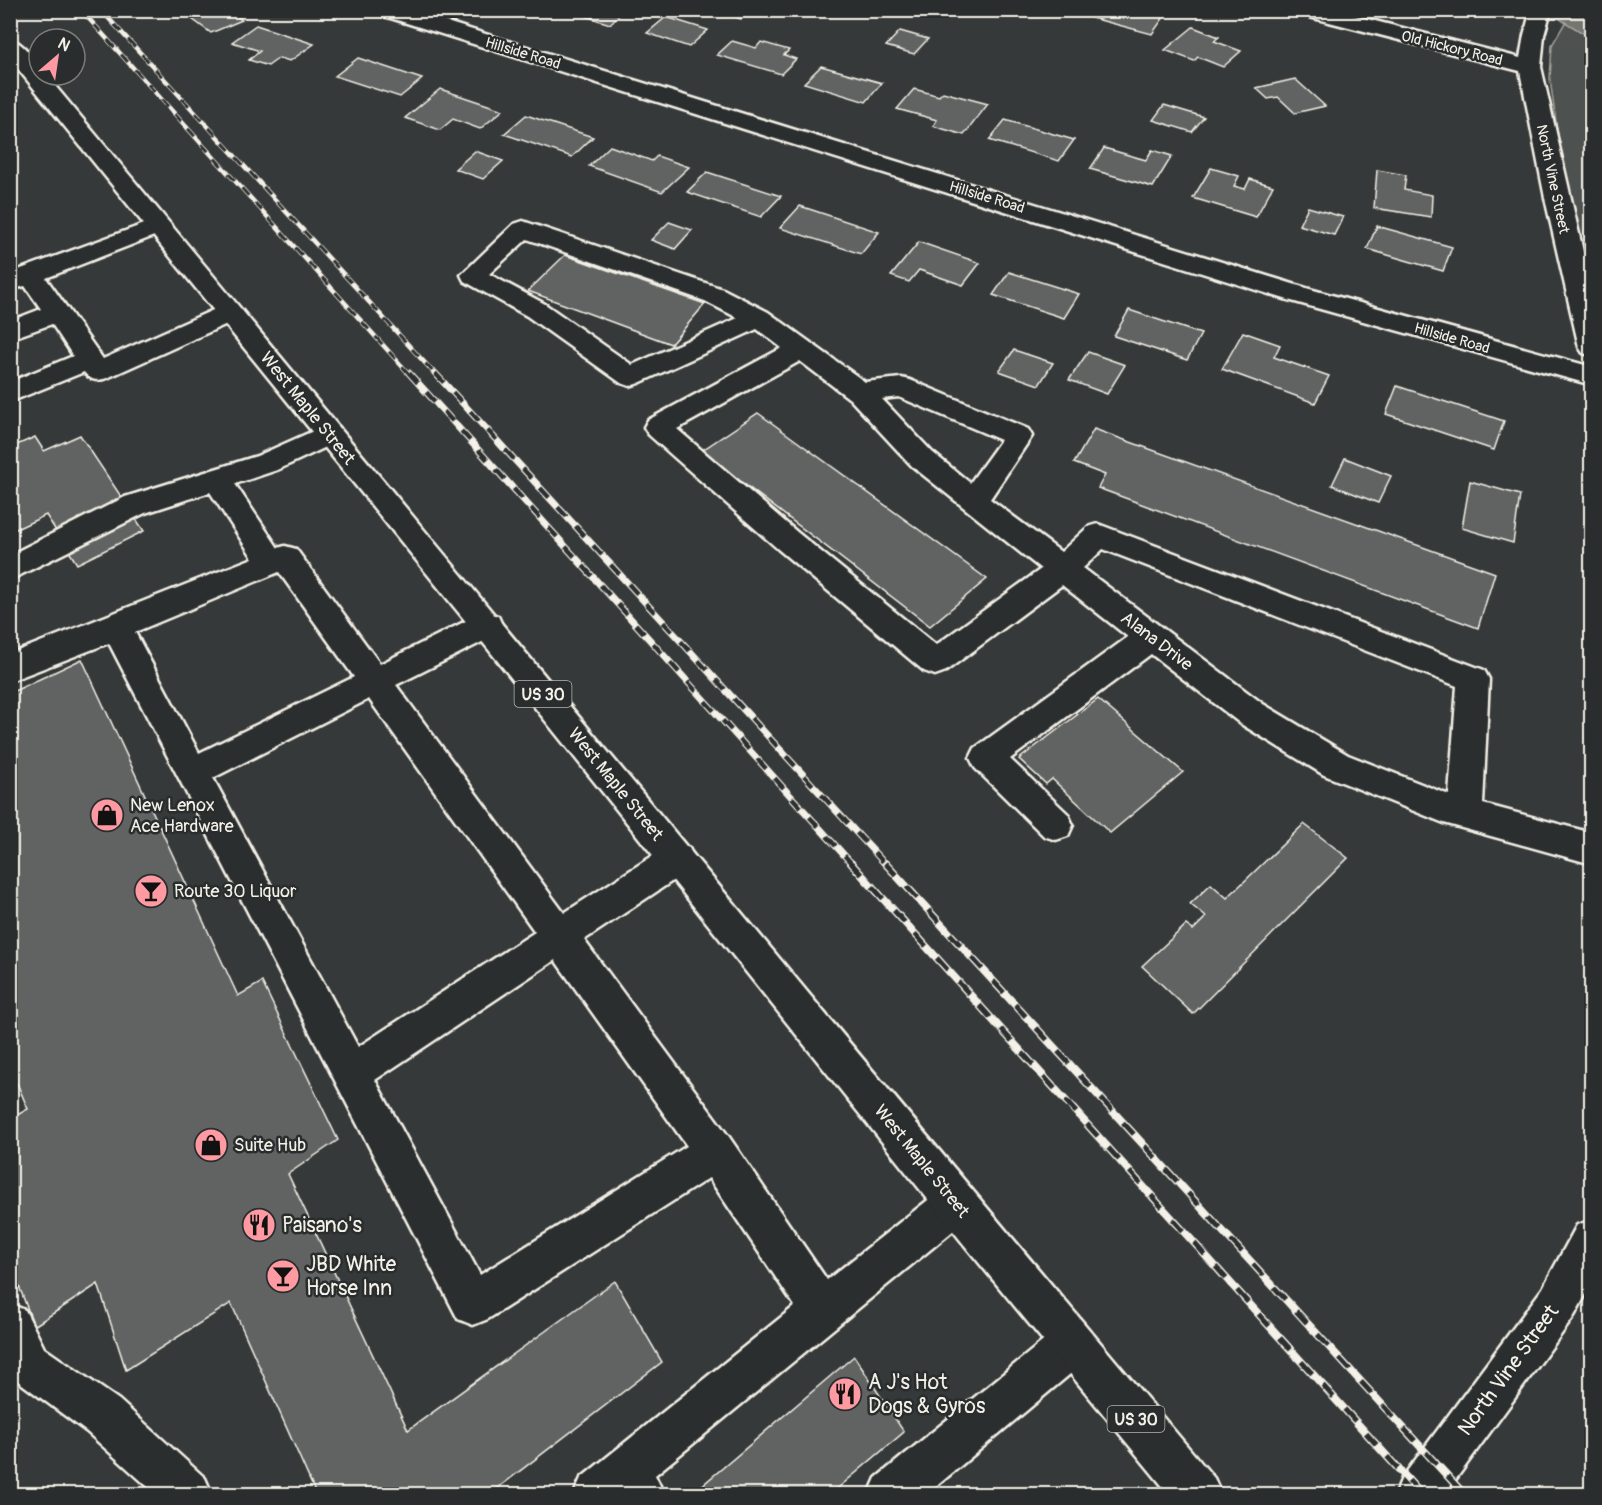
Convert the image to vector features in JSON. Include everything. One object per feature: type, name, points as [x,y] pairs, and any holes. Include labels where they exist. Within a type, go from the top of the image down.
[{"type":"street","name":"Hillside Road","points":[[386,10],[1297,294],[1592,376]]},
{"type":"street","name":"Old Hickory Road","points":[[1305,10],[1530,67]]},
{"type":"street","name":"North Vine Street","points":[[1541,10],[1534,35],[1530,67],[1557,198],[1592,347]]},
{"type":"street","name":"West Maple Street","points":[[10,45],[487,625],[956,1203],[1198,1494]]},
{"type":"street","points":[[158,226],[21,279],[57,312],[98,372],[230,313]]},
{"type":"street","name":"Alana Drive","points":[[780,334],[630,377],[536,310],[473,275],[523,229],[714,296],[780,334],[860,392],[922,459],[973,501],[1252,714],[1336,765],[1444,808],[1592,849]]},
{"type":"street","points":[[10,331],[57,312]]},
{"type":"street","points":[[780,334],[658,427],[788,541],[935,662],[1063,569],[1098,535],[1473,679],[1465,814]]},
{"type":"street","points":[[10,393],[90,359]]},
{"type":"street","points":[[860,392],[902,387],[1018,436],[973,501]]},
{"type":"street","points":[[10,569],[135,505],[267,463],[329,434]]},
{"type":"street","points":[[218,479],[272,562]]},
{"type":"street","points":[[10,668],[285,557],[715,1151],[823,1311]]},
{"type":"street","points":[[193,772],[487,625]]},
{"type":"street","points":[[116,627],[473,1304],[715,1151]]},
{"type":"street","points":[[1056,825],[987,758],[1151,637]]},
{"type":"street","points":[[352,1073],[677,859]]},
{"type":"street","points":[[621,1486],[823,1311],[956,1203]]},
{"type":"street","name":"North Vine Street","points":[[1418,1494],[1558,1304],[1592,1240]]},
{"type":"street","points":[[10,1325],[29,1363],[103,1416],[189,1494]]},
{"type":"street","points":[[892,1494],[1073,1344]]},
{"type":"shaded area","points":[[1547,11],[1591,11],[1591,38]]},
{"type":"shaded area","points":[[1566,21],[1591,38],[1591,287],[1563,171],[1550,79],[1552,45]]},
{"type":"building","points":[[200,10],[229,10],[242,20],[211,33],[188,16]]},
{"type":"building","points":[[566,10],[624,10],[610,24]]},
{"type":"building","points":[[714,10],[749,10],[741,19]]},
{"type":"building","points":[[1080,10],[1140,10],[1164,17],[1152,34],[1077,14]]},
{"type":"building","points":[[666,17],[708,30],[689,47],[647,33]]},
{"type":"building","points":[[256,25],[314,44],[290,61],[279,58],[268,66],[249,60],[260,51],[232,42]]},
{"type":"building","points":[[1193,27],[1219,37],[1214,41],[1241,51],[1223,67],[1198,57],[1194,61],[1165,50]]},
{"type":"building","points":[[900,31],[928,39],[914,54],[886,46]]},
{"type":"building","points":[[732,41],[756,48],[761,42],[789,50],[784,55],[796,59],[781,74],[717,55]]},
{"type":"building","points":[[358,58],[422,79],[400,97],[335,76]]},
{"type":"building","points":[[821,66],[882,83],[866,102],[804,83]]},
{"type":"building","points":[[1295,79],[1325,106],[1295,113],[1278,97],[1268,99],[1256,88]]},
{"type":"building","points":[[440,89],[503,110],[480,129],[453,119],[440,130],[405,118]]},
{"type":"building","points":[[914,89],[939,96],[943,92],[988,104],[964,135],[933,126],[937,120],[897,109]]},
{"type":"building","points":[[1164,105],[1204,117],[1192,132],[1153,120]]},
{"type":"building","points":[[526,115],[593,137],[572,157],[504,134]]},
{"type":"building","points":[[1005,120],[1074,140],[1059,161],[989,140]]},
{"type":"building","points":[[610,146],[652,161],[657,156],[689,167],[662,192],[589,166]]},
{"type":"building","points":[[1104,148],[1146,160],[1152,150],[1172,156],[1153,187],[1090,169]]},
{"type":"building","points":[[475,151],[503,161],[483,179],[455,169]]},
{"type":"building","points":[[1211,168],[1239,176],[1234,186],[1245,189],[1250,179],[1273,186],[1256,217],[1193,198]]},
{"type":"building","points":[[1377,170],[1406,175],[1404,190],[1432,195],[1431,217],[1374,208]]},
{"type":"building","points":[[707,172],[781,196],[761,217],[687,192]]},
{"type":"building","points":[[800,206],[879,232],[861,254],[780,228]]},
{"type":"building","points":[[1308,207],[1343,217],[1334,235],[1299,225]]},
{"type":"building","points":[[669,222],[692,230],[675,249],[651,240]]},
{"type":"building","points":[[1377,226],[1452,247],[1443,271],[1367,249]]},
{"type":"building","points":[[919,242],[980,263],[963,285],[919,270],[909,282],[891,276]]},
{"type":"building","points":[[565,255],[705,304],[671,344],[528,291]]},
{"type":"building","points":[[1009,272],[1079,294],[1064,318],[993,295]]},
{"type":"building","points":[[1129,310],[1201,334],[1187,360],[1114,336]]},
{"type":"building","points":[[1243,332],[1280,345],[1274,357],[1329,376],[1315,403],[1222,369]]},
{"type":"building","points":[[1014,350],[1053,363],[1039,385],[999,371]]},
{"type":"building","points":[[1088,352],[1125,365],[1107,394],[1069,380]]},
{"type":"building","points":[[1397,386],[1504,421],[1494,450],[1386,414]]},
{"type":"building","points":[[758,413],[987,579],[930,626],[701,451]]},
{"type":"building","points":[[1094,429],[1495,573],[1478,628],[1098,488],[1105,475],[1074,463]]},
{"type":"building","points":[[80,435],[144,531],[77,564],[46,515],[10,532],[10,448],[35,437],[44,451]]},
{"type":"building","points":[[1345,458],[1391,476],[1378,503],[1332,485]]},
{"type":"building","points":[[1470,481],[1520,495],[1513,543],[1462,528]]},
{"type":"building","points":[[82,659],[238,996],[262,982],[338,1140],[288,1174],[408,1430],[615,1281],[662,1362],[490,1494],[316,1494],[231,1303],[126,1370],[98,1284],[34,1326],[10,1262],[10,1119],[28,1109],[10,1067],[10,693]]},
{"type":"building","points":[[1098,699],[1183,772],[1110,833],[1052,779],[1046,784],[1019,759]]},
{"type":"building","points":[[1304,824],[1348,858],[1193,1014],[1142,966],[1186,925],[1193,930],[1206,917],[1190,904],[1211,884],[1227,898]]},
{"type":"building","name":"A J's Hot Dogs & Gyros","points":[[854,1356],[904,1432],[831,1494],[692,1494]]},
{"type":"railway","points":[[81,10],[410,375]]},
{"type":"railway","points":[[101,10],[436,375]]},
{"type":"railway","points":[[409,373],[853,865]]},
{"type":"railway","points":[[435,373],[886,865]]},
{"type":"railway","points":[[851,863],[1421,1494]]},
{"type":"railway","points":[[885,863],[1464,1494]]},
{"type":"place","name":"New Lenox Ace Hardware","points":[[107,815]]},
{"type":"place","name":"Route 30 Liquor","points":[[151,891]]},
{"type":"place","name":"Suite Hub","points":[[211,1145]]},
{"type":"place","name":"Paisano's","points":[[259,1225]]},
{"type":"place","name":"JBD White Horse Inn","points":[[283,1276]]},
{"type":"place","name":"A J's Hot Dogs & Gyros","points":[[845,1394]]}]
